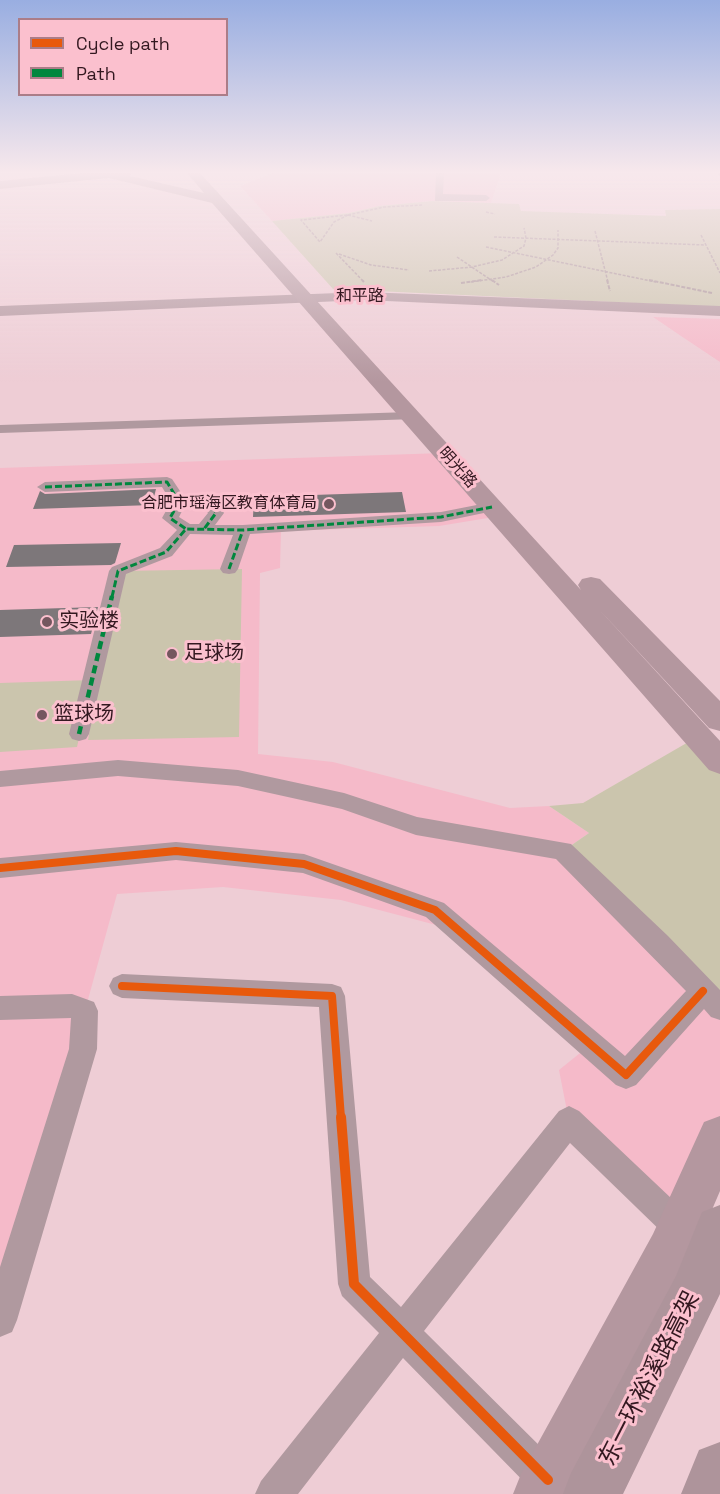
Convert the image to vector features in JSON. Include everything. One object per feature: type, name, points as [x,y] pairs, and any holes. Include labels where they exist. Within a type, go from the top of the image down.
[{"type":"highway","name":"东一环裕溪路高架","points":[[560,1489],[694,1294],[700,1229]]},
{"type":"highway","points":[[710,1494],[720,1471]]},
{"type":"main road","name":"明光路","points":[[261,243],[319,299],[615,613],[720,720]]},
{"type":"main road","name":"和平路","points":[[0,320],[364,296],[720,311]]},
{"type":"main road","name":"明光路","points":[[319,299],[410,416],[720,762]]},
{"type":"main road","name":"和平路","points":[[0,311],[319,299],[376,305],[720,319]]},
{"type":"main road","points":[[700,1229],[720,1138]]},
{"type":"street","points":[[0,429],[410,416]]},
{"type":"street","points":[[45,487],[167,482],[179,502]]},
{"type":"street","points":[[179,502],[170,518],[186,529],[243,530],[441,517],[492,507]]},
{"type":"street","points":[[179,502],[210,503],[216,513],[204,529]]},
{"type":"street","points":[[79,734],[118,571],[166,552],[186,529]]},
{"type":"street","points":[[229,569],[243,530]]},
{"type":"street","points":[[0,779],[118,768],[238,778],[344,801],[416,826],[563,851],[659,944],[712,1000],[626,1075],[435,910],[304,864],[176,851],[0,868]]},
{"type":"street","points":[[122,986],[332,996],[354,1284],[560,1489]]},
{"type":"street","points":[[0,1008],[72,1006],[85,1011],[83,1049],[0,1320]]},
{"type":"street","points":[[274,1494],[569,1121],[700,1229]]},
{"type":"path","points":[[429,271],[472,267],[501,260],[516,253],[525,243]]},
{"type":"path","points":[[457,284],[490,280],[522,272],[547,260],[558,248],[559,243]]},
{"type":"path","points":[[599,243],[611,298]]},
{"type":"path","points":[[639,243],[706,245],[720,273]]},
{"type":"path","points":[[486,247],[720,295]]},
{"type":"path","points":[[369,288],[336,253],[371,265],[409,270]]},
{"type":"path","points":[[457,257],[504,289]]},
{"type":"shaded area","points":[[291,243],[720,243],[720,307],[333,289]]},
{"type":"shaded area","points":[[653,317],[720,319],[720,362],[681,336]]},
{"type":"shaded area","points":[[443,453],[500,516],[439,526],[281,531],[280,568],[260,573],[258,754],[333,762],[510,808],[549,806],[589,833],[563,851],[720,1008],[720,1138],[680,1228],[569,1121],[559,1070],[590,1045],[459,931],[341,900],[223,887],[117,894],[0,1320],[0,468]]},
{"type":"shaded area","name":"足球场","points":[[242,569],[239,737],[88,740],[118,571]]},
{"type":"shaded area","name":"篮球场","points":[[92,680],[77,747],[0,752],[0,683]]},
{"type":"shaded area","points":[[697,737],[720,762],[720,1008],[563,851],[589,833],[549,806],[583,803]]},
{"type":"building","points":[[156,489],[152,505],[33,509],[40,491],[45,494]]},
{"type":"building","name":"合肥市瑶海区教育体育局","points":[[402,492],[406,512],[253,517],[254,497]]},
{"type":"building","points":[[121,543],[115,563],[111,565],[6,567],[14,545]]},
{"type":"building","name":"实验楼","points":[[98,607],[91,634],[0,637],[0,610]]},
{"type":"marked path","points":[[45,487],[167,482],[179,502],[210,503],[216,513],[204,529]]},
{"type":"marked path","points":[[179,502],[170,518],[186,529]]},
{"type":"marked path","points":[[79,734],[118,571],[166,552],[186,529],[243,530],[441,517],[492,507]]},
{"type":"marked path","points":[[229,569],[243,530]]},
{"type":"cycle path","points":[[0,868],[176,851],[304,864],[435,910],[626,1075],[703,991]]},
{"type":"cycle path","points":[[122,986],[332,996],[354,1284],[548,1480]]},
{"type":"place","name":"合肥市瑶海区教育体育局","points":[[329,504]]},
{"type":"place","name":"实验楼","points":[[47,622]]},
{"type":"place","name":"足球场","points":[[172,654]]},
{"type":"place","name":"篮球场","points":[[42,715]]}]
